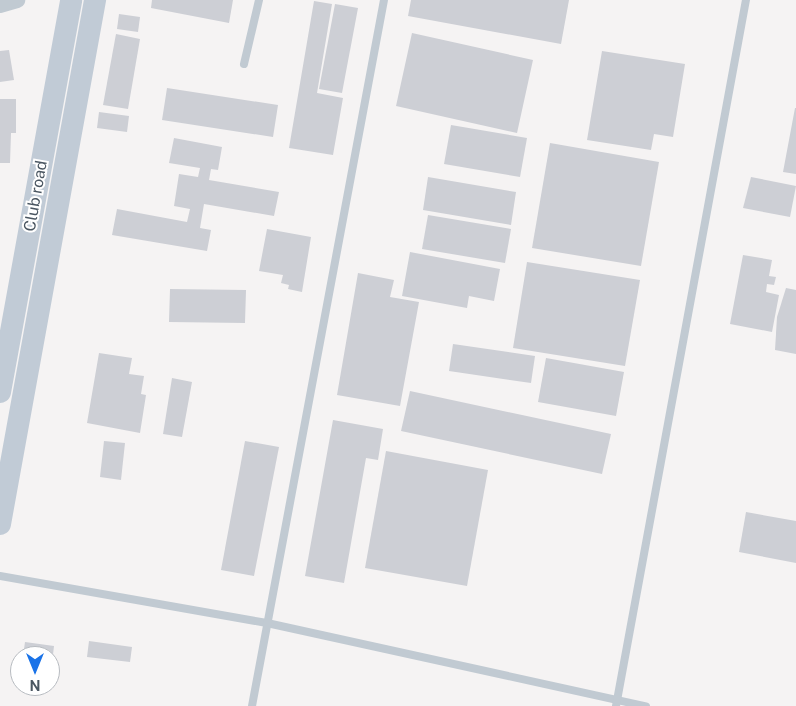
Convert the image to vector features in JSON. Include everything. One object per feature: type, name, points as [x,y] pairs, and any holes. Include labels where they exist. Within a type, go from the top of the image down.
[{"type":"main road","name":"Club road","points":[[0,392],[71,0]]},
{"type":"main road","points":[[0,524],[95,0]]},
{"type":"street","points":[[0,5],[17,0]]},
{"type":"lane","points":[[244,64],[259,0]]},
{"type":"lane","points":[[252,706],[384,0]]},
{"type":"lane","points":[[616,703],[746,0]]},
{"type":"lane","points":[[0,576],[267,623],[616,703],[646,706]]},
{"type":"building","points":[[152,0],[233,0],[229,23],[151,8]]},
{"type":"building","points":[[411,0],[569,0],[561,44],[408,16]]},
{"type":"building","points":[[314,1],[332,4],[317,93],[343,98],[333,155],[289,148]]},
{"type":"building","points":[[335,4],[358,8],[342,93],[319,89]]},
{"type":"building","points":[[119,14],[140,17],[138,32],[117,29]]},
{"type":"building","points":[[412,33],[533,60],[517,133],[396,106]]},
{"type":"building","points":[[116,34],[140,39],[128,109],[103,105]]},
{"type":"building","points":[[9,50],[14,80],[0,82],[0,51]]},
{"type":"building","points":[[602,51],[685,64],[673,137],[654,134],[651,150],[587,140]]},
{"type":"building","points":[[167,88],[278,105],[273,137],[162,120]]},
{"type":"building","points":[[0,99],[16,99],[16,133],[11,133],[10,163],[0,163]]},
{"type":"building","points":[[796,108],[796,174],[783,172]]},
{"type":"building","points":[[99,112],[129,116],[127,132],[97,128]]},
{"type":"building","points":[[451,125],[527,138],[520,177],[444,164]]},
{"type":"building","points":[[174,138],[222,147],[218,170],[211,169],[209,180],[279,192],[274,216],[204,204],[200,228],[211,230],[207,251],[112,235],[117,209],[187,222],[190,209],[174,206],[179,174],[198,177],[200,168],[169,163]]},
{"type":"building","points":[[550,143],[659,162],[641,266],[532,248]]},
{"type":"building","points":[[428,177],[516,192],[511,225],[423,210]]},
{"type":"building","points":[[751,177],[796,186],[790,217],[743,208]]},
{"type":"building","points":[[428,215],[511,229],[505,263],[422,249]]},
{"type":"building","points":[[267,229],[311,237],[302,292],[288,289],[289,285],[281,283],[283,275],[259,271]]},
{"type":"building","points":[[410,252],[500,269],[494,301],[469,296],[467,308],[402,296]]},
{"type":"building","points":[[743,255],[772,260],[769,276],[776,277],[774,285],[767,284],[766,292],[779,295],[772,332],[730,324]]},
{"type":"building","points":[[527,262],[640,280],[625,366],[513,348]]},
{"type":"building","points":[[358,273],[394,280],[390,297],[419,302],[400,406],[337,395]]},
{"type":"building","points":[[786,288],[796,290],[796,354],[775,350],[777,317]]},
{"type":"building","points":[[170,289],[246,290],[245,323],[169,322]]},
{"type":"building","points":[[453,344],[535,356],[531,383],[449,371]]},
{"type":"building","points":[[99,353],[132,358],[129,374],[144,376],[141,394],[146,395],[140,433],[87,423]]},
{"type":"building","points":[[546,358],[624,372],[616,416],[538,402]]},
{"type":"building","points":[[172,378],[192,382],[182,437],[163,434]]},
{"type":"building","points":[[410,391],[611,434],[602,474],[401,431]]},
{"type":"building","points":[[333,420],[383,429],[378,460],[366,458],[344,583],[305,576]]},
{"type":"building","points":[[104,441],[125,443],[121,480],[100,477]]},
{"type":"building","points":[[245,441],[279,447],[254,576],[221,570]]},
{"type":"building","points":[[386,451],[488,470],[467,586],[365,568]]},
{"type":"building","points":[[746,512],[796,521],[796,563],[739,552]]},
{"type":"building","points":[[89,641],[132,647],[130,662],[87,657]]},
{"type":"building","points":[[25,642],[54,646],[24,646]]}]
